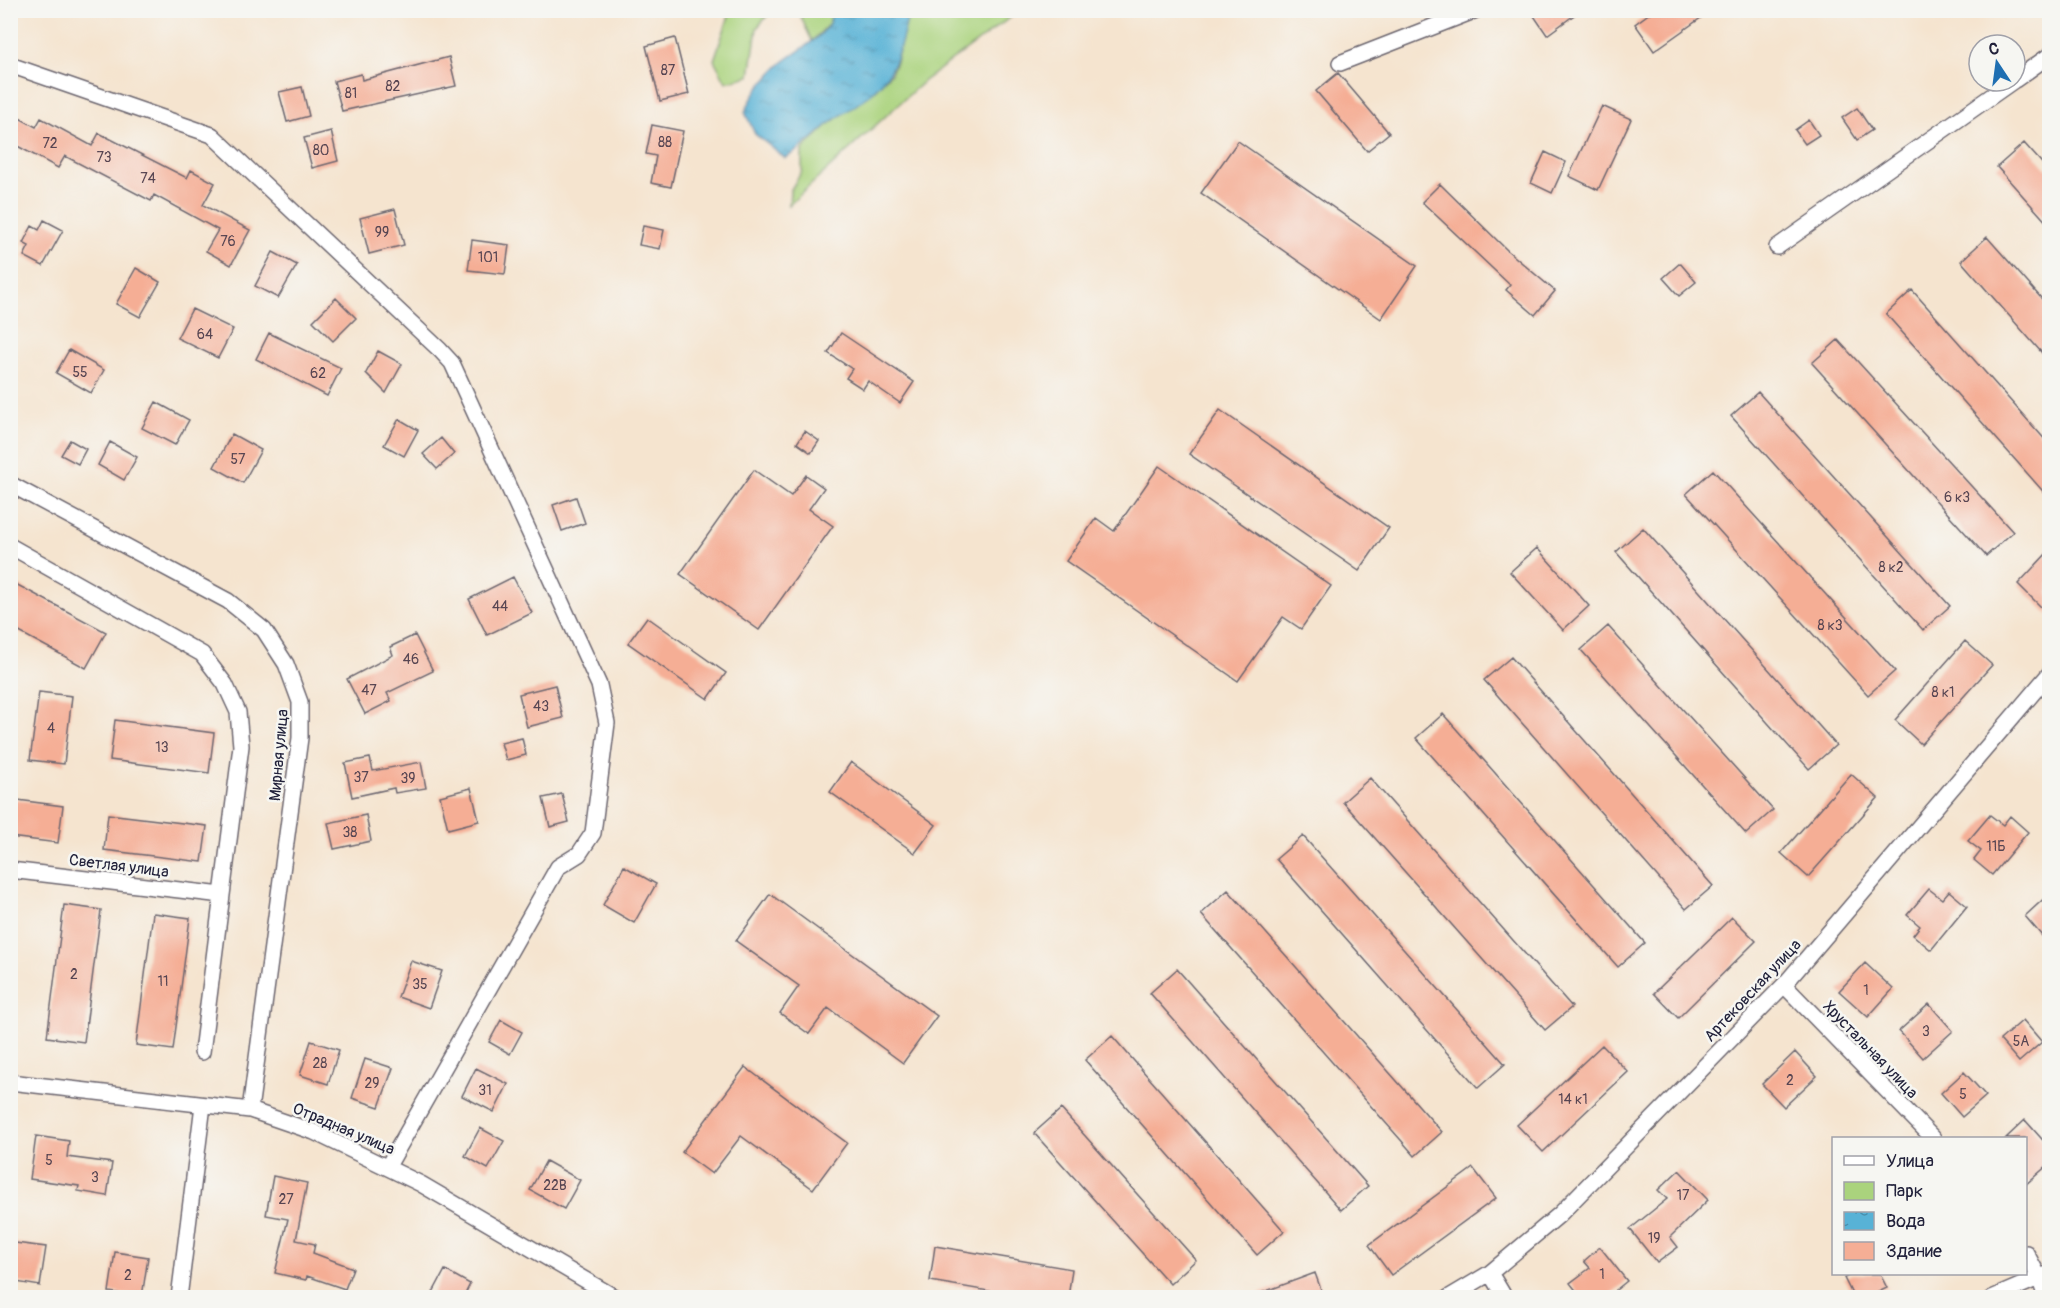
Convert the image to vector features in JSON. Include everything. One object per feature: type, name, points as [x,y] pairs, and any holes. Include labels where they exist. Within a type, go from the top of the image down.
[{"type":"street","points":[[1340,63],[1476,10]]},
{"type":"street","points":[[2027,71],[2049,56]]},
{"type":"street","points":[[10,65],[212,135],[440,350],[452,363],[599,685],[607,723],[593,832],[579,854],[558,867],[388,1166]]},
{"type":"street","points":[[1777,247],[1996,93]]},
{"type":"street","name":"Мирная улица","points":[[10,484],[228,602],[264,630],[286,664],[300,702],[300,738],[250,1110]]},
{"type":"street","points":[[10,546],[202,654],[225,684],[238,712],[242,746],[202,1052]]},
{"type":"street","name":"Артековская улица","points":[[1448,1298],[1490,1273],[1559,1215],[1784,985],[2049,673]]},
{"type":"street","name":"Светлая улица","points":[[10,870],[222,895]]},
{"type":"street","name":"Хрустальная улица","points":[[1784,985],[1932,1137]]},
{"type":"street","name":"Отрадная улица","points":[[10,1082],[250,1110],[314,1132],[388,1166],[616,1298]]},
{"type":"street","points":[[179,1298],[203,1105]]},
{"type":"street","points":[[2027,1255],[2044,1275],[2046,1298]]},
{"type":"street","points":[[1490,1273],[1505,1298]]},
{"type":"street","points":[[1992,1298],[2044,1275]]},
{"type":"green space","points":[[731,10],[771,11],[757,28],[750,76],[726,82],[714,60]]},
{"type":"green space","points":[[798,11],[831,11],[833,13],[829,24],[812,41]]},
{"type":"green space","points":[[909,11],[1019,11],[924,81],[789,205],[790,191],[802,171],[802,150],[830,123],[874,91],[891,73]]},
{"type":"water","points":[[831,11],[909,11],[896,60],[884,80],[864,99],[785,158],[755,134],[745,112],[756,92],[777,68],[821,34],[831,19]]},
{"type":"building","points":[[1530,10],[1581,10],[1547,35]]},
{"type":"building","points":[[1654,10],[1712,10],[1654,51],[1635,24]]},
{"type":"building","points":[[675,38],[689,94],[660,101],[646,46]]},
{"type":"building","points":[[449,57],[456,86],[342,111],[334,81],[361,74],[362,80]]},
{"type":"building","points":[[1338,73],[1389,133],[1367,151],[1316,91]]},
{"type":"building","points":[[302,87],[309,116],[287,122],[279,92]]},
{"type":"building","points":[[1602,106],[1631,119],[1598,190],[1569,176]]},
{"type":"building","points":[[1857,108],[1872,130],[1857,140],[1842,118]]},
{"type":"building","points":[[10,113],[36,127],[41,118],[92,146],[99,133],[187,178],[191,170],[215,183],[203,205],[250,230],[231,265],[206,251],[218,230],[154,195],[151,201],[65,156],[58,168],[10,142]]},
{"type":"building","points":[[1809,120],[1819,135],[1805,144],[1795,130]]},
{"type":"building","points":[[652,125],[683,131],[671,187],[651,183],[656,156],[646,154]]},
{"type":"building","points":[[331,131],[338,161],[312,168],[304,138]]},
{"type":"building","points":[[1238,141],[1417,266],[1381,319],[1201,193]]},
{"type":"building","points":[[2024,143],[2049,171],[2049,225],[1997,167]]},
{"type":"building","points":[[1545,152],[1566,162],[1552,193],[1531,183]]},
{"type":"building","points":[[1440,184],[1508,251],[1555,291],[1535,315],[1506,290],[1510,285],[1422,202]]},
{"type":"building","points":[[395,209],[404,245],[369,254],[360,218]]},
{"type":"building","points":[[44,220],[63,230],[43,266],[24,256],[29,246],[23,243],[32,226],[39,230]]},
{"type":"building","points":[[643,226],[664,230],[660,249],[639,245]]},
{"type":"building","points":[[1987,237],[2049,307],[2049,361],[1961,261]]},
{"type":"building","points":[[472,240],[509,245],[505,274],[468,270]]},
{"type":"building","points":[[273,252],[297,265],[278,298],[255,286]]},
{"type":"building","points":[[1680,263],[1696,282],[1679,296],[1663,278]]},
{"type":"building","points":[[136,268],[160,282],[140,317],[116,304]]},
{"type":"building","points":[[1912,290],[2049,444],[2049,498],[1886,314]]},
{"type":"building","points":[[336,298],[356,318],[333,341],[313,321]]},
{"type":"building","points":[[192,309],[233,329],[218,358],[177,338]]},
{"type":"building","points":[[269,333],[341,368],[327,396],[256,359]]},
{"type":"building","points":[[841,333],[914,382],[900,403],[868,381],[863,389],[846,378],[852,369],[828,353]]},
{"type":"building","points":[[1838,340],[2013,532],[1986,556],[1812,363]]},
{"type":"building","points":[[69,350],[104,370],[91,393],[56,373]]},
{"type":"building","points":[[378,351],[402,364],[386,393],[366,373]]},
{"type":"building","points":[[1758,392],[1950,606],[1923,630],[1731,416]]},
{"type":"building","points":[[156,402],[189,420],[175,445],[142,428]]},
{"type":"building","points":[[1220,410],[1389,528],[1359,571],[1189,454]]},
{"type":"building","points":[[399,419],[418,430],[404,456],[384,445]]},
{"type":"building","points":[[805,431],[819,441],[811,453],[797,443]]},
{"type":"building","points":[[232,434],[261,450],[243,483],[214,467]]},
{"type":"building","points":[[441,438],[454,454],[437,469],[423,454]]},
{"type":"building","points":[[70,440],[86,449],[78,464],[61,455]]},
{"type":"building","points":[[110,442],[137,457],[124,480],[98,465]]},
{"type":"building","points":[[1159,466],[1331,586],[1301,629],[1283,617],[1238,681],[1066,561],[1096,518],[1114,531]]},
{"type":"building","points":[[754,470],[791,496],[806,475],[824,488],[809,509],[833,526],[759,630],[680,574]]},
{"type":"building","points":[[1713,470],[1895,671],[1868,695],[1686,494]]},
{"type":"building","points":[[576,497],[585,523],[562,531],[553,505]]},
{"type":"building","points":[[1643,528],[1836,745],[1809,769],[1616,552]]},
{"type":"building","points":[[1537,548],[1589,606],[1563,630],[1510,572]]},
{"type":"building","points":[[2049,551],[2049,615],[2018,584]]},
{"type":"building","points":[[513,577],[532,613],[487,635],[469,599]]},
{"type":"building","points":[[10,581],[106,632],[86,668],[10,627]]},
{"type":"building","points":[[647,617],[726,673],[708,699],[628,643]]},
{"type":"building","points":[[1608,626],[1773,810],[1746,834],[1581,650]]},
{"type":"building","points":[[415,635],[433,671],[387,693],[391,701],[365,714],[347,679],[393,655],[390,647]]},
{"type":"building","points":[[1965,641],[1992,665],[1921,744],[1895,720]]},
{"type":"building","points":[[1511,657],[1713,886],[1686,909],[1484,680]]},
{"type":"building","points":[[555,685],[563,718],[527,727],[519,694]]},
{"type":"building","points":[[39,692],[72,696],[64,764],[30,760]]},
{"type":"building","points":[[1443,714],[1645,943],[1618,967],[1416,738]]},
{"type":"building","points":[[115,720],[214,733],[209,773],[110,760]]},
{"type":"building","points":[[522,738],[526,755],[506,760],[501,743]]},
{"type":"building","points":[[370,758],[373,771],[421,762],[426,788],[395,793],[394,788],[352,797],[345,763]]},
{"type":"building","points":[[851,762],[936,825],[915,853],[830,792]]},
{"type":"building","points":[[1851,774],[1878,798],[1808,877],[1781,853]]},
{"type":"building","points":[[1370,778],[1572,1007],[1545,1030],[1343,802]]},
{"type":"building","points":[[471,788],[479,821],[448,829],[440,796]]},
{"type":"building","points":[[562,794],[569,822],[550,827],[543,798]]},
{"type":"building","points":[[10,799],[63,806],[58,843],[10,837]]},
{"type":"building","points":[[108,814],[207,826],[202,862],[104,850]]},
{"type":"building","points":[[366,815],[371,841],[334,849],[328,823]]},
{"type":"building","points":[[1990,815],[2003,825],[2010,816],[2028,832],[1992,875],[1974,860],[1981,851],[1968,841]]},
{"type":"building","points":[[1303,836],[1505,1064],[1478,1088],[1276,859]]},
{"type":"building","points":[[624,866],[656,884],[634,923],[603,905]]},
{"type":"building","points":[[1929,889],[1942,899],[1949,891],[1967,906],[1931,950],[1913,935],[1920,926],[1907,915]]},
{"type":"building","points":[[1228,890],[1442,1132],[1415,1156],[1201,914]]},
{"type":"building","points":[[770,894],[937,1016],[903,1063],[828,1008],[809,1034],[780,1013],[799,986],[736,941]]},
{"type":"building","points":[[2049,894],[2049,944],[2025,916]]},
{"type":"building","points":[[64,905],[101,910],[84,1042],[47,1037]]},
{"type":"building","points":[[153,913],[190,918],[173,1050],[136,1045]]},
{"type":"building","points":[[1732,917],[1756,941],[1678,1018],[1654,993]]},
{"type":"building","points":[[411,961],[442,971],[429,1008],[398,997]]},
{"type":"building","points":[[1865,963],[1893,989],[1868,1017],[1839,991]]},
{"type":"building","points":[[1177,969],[1368,1186],[1341,1210],[1150,993]]},
{"type":"building","points":[[1929,1004],[1953,1031],[1923,1058],[1899,1031]]},
{"type":"building","points":[[501,1020],[522,1032],[510,1054],[489,1042]]},
{"type":"building","points":[[2023,1020],[2042,1042],[2019,1062],[2000,1040]]},
{"type":"building","points":[[1112,1036],[1284,1231],[1257,1255],[1085,1060]]},
{"type":"building","points":[[311,1041],[339,1050],[328,1084],[300,1075]]},
{"type":"building","points":[[1602,1045],[1628,1072],[1543,1152],[1517,1125]]},
{"type":"building","points":[[1795,1052],[1817,1076],[1784,1107],[1762,1084]]},
{"type":"building","points":[[365,1059],[393,1068],[379,1107],[352,1098]]},
{"type":"building","points":[[745,1067],[847,1143],[813,1189],[741,1136],[712,1174],[682,1152]]},
{"type":"building","points":[[476,1068],[508,1084],[494,1112],[462,1096]]},
{"type":"building","points":[[1964,1072],[1986,1096],[1962,1117],[1941,1093]]},
{"type":"building","points":[[1061,1109],[1196,1260],[1170,1284],[1034,1133]]},
{"type":"building","points":[[2025,1120],[2049,1147],[2049,1164],[2027,1183],[2027,1137],[2007,1137]]},
{"type":"building","points":[[480,1128],[504,1141],[488,1169],[465,1156]]},
{"type":"building","points":[[36,1136],[69,1141],[67,1157],[112,1163],[107,1196],[78,1191],[79,1186],[30,1179]]},
{"type":"building","points":[[546,1161],[580,1180],[564,1209],[530,1190]]},
{"type":"building","points":[[1473,1168],[1496,1198],[1391,1275],[1369,1245]]},
{"type":"building","points":[[1679,1170],[1708,1200],[1670,1237],[1678,1247],[1657,1263],[1630,1229],[1667,1199],[1658,1190]]},
{"type":"building","points":[[273,1176],[307,1183],[296,1240],[315,1244],[313,1253],[353,1268],[345,1289],[307,1276],[306,1280],[275,1273],[288,1219],[266,1215]]},
{"type":"building","points":[[15,1243],[46,1247],[40,1286],[10,1281]]},
{"type":"building","points":[[935,1246],[1072,1269],[1068,1298],[1030,1298],[930,1281]]},
{"type":"building","points":[[1600,1247],[1627,1281],[1606,1298],[1582,1298],[1570,1283],[1590,1268],[1584,1261]]},
{"type":"building","points":[[115,1252],[148,1257],[142,1297],[109,1292]]},
{"type":"building","points":[[445,1270],[470,1284],[463,1298],[430,1298]]},
{"type":"building","points":[[1315,1273],[1324,1298],[1254,1298],[1253,1296]]},
{"type":"building","points":[[1850,1275],[1880,1275],[1887,1288],[1866,1298],[1854,1298],[1844,1278]]}]
